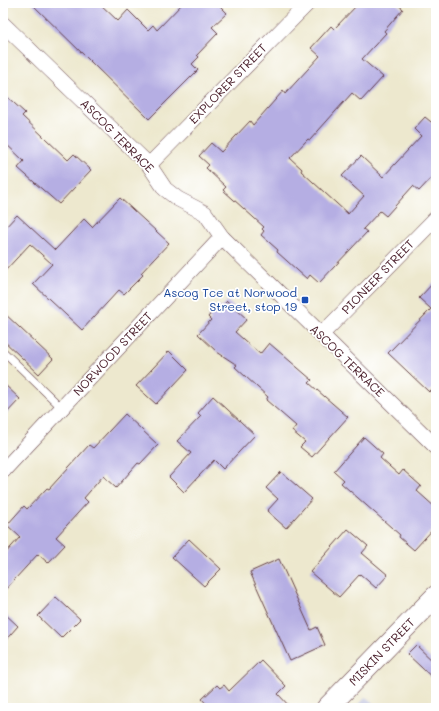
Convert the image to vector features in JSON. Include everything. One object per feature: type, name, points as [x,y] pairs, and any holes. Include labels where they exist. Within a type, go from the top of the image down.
[{"type":"main road","name":"MISKIN STREET","points":[[327,708],[436,596]]},
{"type":"street","name":"EXPLORER STREET","points":[[149,165],[308,3]]},
{"type":"street","name":"ASCOG TERRACE","points":[[3,24],[149,165],[165,189],[178,199],[205,213],[222,237],[436,447]]},
{"type":"street","name":"PIONEER STREET","points":[[321,335],[436,218]]},
{"type":"street","name":"NORWOOD STREET","points":[[5,465],[62,408],[222,237]]},
{"type":"lane","points":[[3,351],[62,408]]},
{"type":"shaded area","points":[[366,697],[377,708],[356,708]]},
{"type":"building","points":[[31,3],[99,3],[118,21],[128,10],[148,30],[153,25],[157,30],[183,3],[217,3],[227,13],[212,27],[218,33],[197,55],[199,57],[192,64],[198,70],[149,119]]},
{"type":"building","points":[[359,3],[396,3],[403,9],[384,31],[386,33],[362,59],[383,77],[361,101],[352,93],[310,140],[308,139],[290,158],[302,169],[301,171],[348,214],[364,196],[342,176],[361,156],[383,177],[421,136],[414,129],[425,117],[436,126],[436,173],[419,191],[413,186],[386,216],[380,211],[363,229],[367,232],[319,283],[310,275],[307,279],[277,252],[278,250],[261,235],[264,231],[262,229],[264,227],[223,190],[226,187],[206,168],[209,165],[199,156],[211,143],[221,152],[250,121],[253,125],[283,91],[285,94],[320,56],[311,48],[331,26],[334,29]]},
{"type":"building","points":[[3,93],[25,113],[22,116],[68,160],[74,154],[91,170],[59,204],[18,168],[24,161],[3,141]]},
{"type":"building","points":[[120,198],[169,243],[141,273],[143,275],[124,294],[119,290],[82,330],[33,284],[52,264],[30,244],[3,273],[3,230],[17,215],[55,250],[84,219],[92,227]]},
{"type":"building","points":[[436,280],[436,385],[429,392],[388,353],[431,309],[419,298]]},
{"type":"building","points":[[227,301],[247,319],[235,332],[260,354],[269,343],[312,380],[309,383],[348,417],[312,457],[300,447],[305,442],[292,431],[296,426],[266,400],[268,397],[235,367],[237,365],[217,352],[198,334],[211,320],[208,317],[218,305],[221,308]]},
{"type":"building","points":[[3,312],[53,359],[39,374],[3,340]]},
{"type":"building","points":[[169,351],[188,370],[156,404],[136,386]]},
{"type":"building","points":[[3,383],[20,399],[3,417]]},
{"type":"building","points":[[213,396],[255,435],[223,469],[214,460],[184,492],[169,477],[191,453],[177,441],[201,416],[198,413]]},
{"type":"building","points":[[125,414],[158,445],[140,464],[138,463],[116,488],[103,476],[84,498],[88,502],[56,537],[65,545],[48,563],[38,554],[3,592],[3,556],[20,537],[7,525],[24,506],[27,509],[47,488],[49,489],[89,445],[93,448]]},
{"type":"building","points":[[364,437],[383,454],[380,458],[399,475],[403,470],[421,486],[417,491],[436,508],[436,526],[414,550],[399,537],[400,535],[341,483],[344,480],[334,471]]},
{"type":"building","points":[[281,472],[312,499],[286,528],[267,511],[278,499],[266,488]]},
{"type":"building","points":[[348,529],[368,546],[362,553],[388,575],[376,588],[360,574],[339,597],[310,572]]},
{"type":"building","points":[[189,539],[221,569],[204,586],[172,557]]},
{"type":"building","points":[[279,559],[311,630],[317,627],[325,645],[290,661],[250,572]]},
{"type":"building","points":[[56,597],[80,619],[61,638],[38,616]]},
{"type":"building","points":[[3,612],[18,626],[3,643]]},
{"type":"building","points":[[416,645],[436,664],[436,681],[407,654]]},
{"type":"building","points":[[261,660],[286,686],[278,694],[291,708],[210,708],[202,699],[217,685],[220,688],[224,685],[229,691]]},
{"type":"place","name":"Ascog Tce at Norwood Street, stop 19","points":[[305,300]]}]
